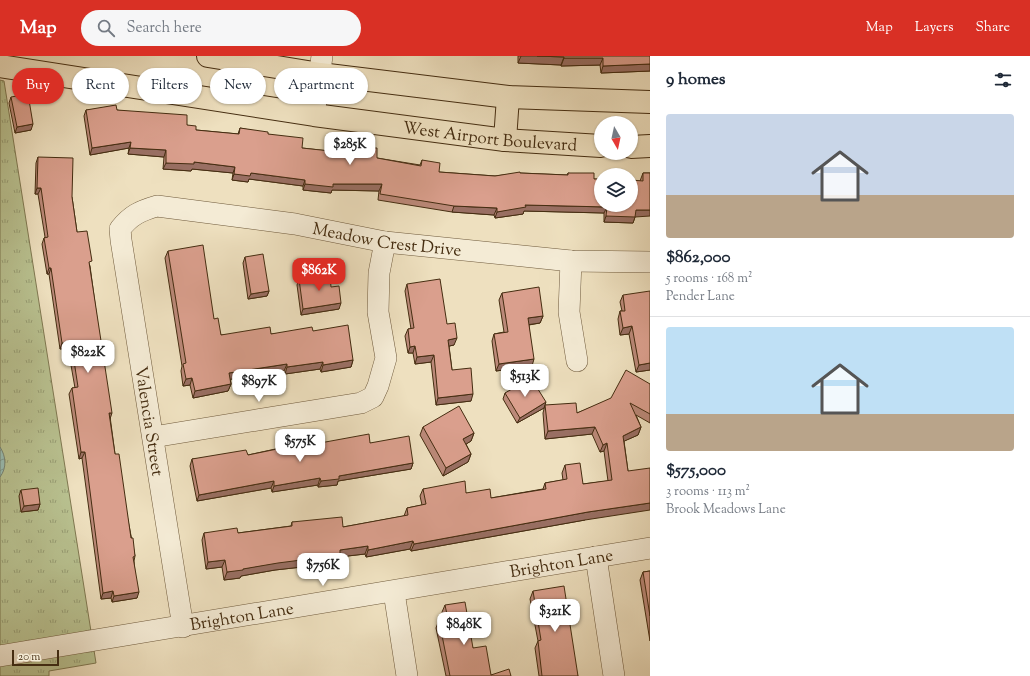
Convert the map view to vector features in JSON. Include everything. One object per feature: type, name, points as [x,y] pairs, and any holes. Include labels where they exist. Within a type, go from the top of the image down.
[{"type":"main road","points":[[208,56],[321,65],[508,97],[650,102]]},
{"type":"main road","name":"West Airport Boulevard","points":[[0,66],[53,66],[314,115],[504,140],[594,146]]},
{"type":"main road","points":[[504,140],[508,97]]},
{"type":"main road","points":[[638,147],[650,146]]},
{"type":"street","points":[[314,115],[321,65]]},
{"type":"street","name":"Meadow Crest Drive","points":[[128,218],[142,210],[157,206],[295,224],[385,242],[571,261],[650,262]]},
{"type":"street","name":"Valencia Street","points":[[128,218],[120,229],[121,240],[183,627]]},
{"type":"street","points":[[153,437],[361,403],[372,397],[378,386],[386,358],[378,312],[379,273],[385,242]]},
{"type":"street","points":[[571,261],[569,312],[577,361]]},
{"type":"street","name":"Brighton Lane","points":[[0,656],[394,592],[650,548]]},
{"type":"street","points":[[596,557],[614,676]]},
{"type":"street","points":[[394,592],[408,676]]},
{"type":"green space","points":[[0,80],[4,81],[96,663],[49,671],[49,676],[0,676]]},
{"type":"water","points":[[0,447],[4,454],[5,466],[0,477]]},
{"type":"building","points":[[537,56],[650,56],[650,64],[603,66],[603,58]]},
{"type":"building","points":[[12,104],[30,104],[33,124],[17,127]]},
{"type":"building","points":[[116,105],[117,110],[187,115],[187,125],[196,126],[196,130],[239,134],[240,128],[268,132],[268,134],[303,138],[302,148],[349,153],[349,148],[377,148],[377,158],[421,166],[422,160],[440,163],[439,172],[495,176],[520,172],[568,175],[568,173],[594,173],[594,207],[525,205],[526,207],[497,212],[497,208],[454,206],[380,194],[382,184],[333,184],[333,187],[305,184],[305,180],[251,173],[250,176],[234,174],[235,167],[194,162],[194,164],[166,163],[166,150],[130,148],[131,142],[92,148],[86,110]]},
{"type":"building","points":[[38,157],[73,158],[72,197],[77,232],[87,231],[92,261],[89,262],[112,413],[109,413],[115,454],[119,454],[131,538],[133,538],[135,556],[133,557],[139,592],[114,596],[113,591],[103,593],[85,452],[81,452],[72,388],[78,387],[71,341],[62,343],[51,268],[49,268],[44,238],[48,237],[41,188],[37,188]]},
{"type":"building","points":[[643,173],[650,173],[650,210],[638,210],[638,181],[643,181]]},
{"type":"building","points":[[606,212],[636,212],[635,217],[606,216]]},
{"type":"building","points":[[203,245],[214,319],[218,318],[221,335],[270,327],[271,334],[312,327],[313,331],[348,325],[353,360],[323,365],[323,362],[287,367],[287,364],[229,373],[231,384],[195,391],[192,378],[186,379],[183,364],[186,363],[168,251]]},
{"type":"building","points":[[263,254],[269,291],[251,294],[245,257]]},
{"type":"building","points":[[330,274],[331,287],[339,286],[341,303],[303,309],[299,279]]},
{"type":"building","points":[[440,279],[447,324],[455,323],[457,338],[448,340],[452,370],[471,368],[473,394],[438,398],[434,355],[417,357],[415,346],[410,347],[408,329],[414,328],[407,284]]},
{"type":"building","points":[[539,287],[543,316],[528,318],[534,359],[499,364],[494,334],[508,332],[502,293]]},
{"type":"building","points":[[650,291],[650,363],[639,365],[632,326],[623,328],[620,311],[625,311],[623,295]]},
{"type":"building","points":[[626,370],[650,384],[650,414],[630,403],[641,427],[623,436],[628,471],[650,468],[650,503],[588,512],[414,544],[413,541],[368,550],[368,546],[340,550],[340,555],[278,563],[243,570],[227,572],[225,560],[208,562],[204,533],[237,528],[238,533],[292,526],[292,522],[342,517],[343,527],[408,515],[407,508],[426,504],[423,489],[465,481],[466,493],[490,489],[491,498],[546,489],[545,483],[567,479],[565,465],[580,463],[583,484],[612,480],[607,443],[603,445],[595,427],[548,431],[545,405],[576,403],[577,413],[611,398]]},
{"type":"building","points":[[531,378],[546,402],[520,418],[505,393]]},
{"type":"building","points":[[459,406],[474,433],[463,439],[471,454],[446,468],[423,427]]},
{"type":"building","points":[[369,434],[370,443],[409,436],[413,463],[339,476],[339,479],[321,481],[320,478],[274,486],[274,481],[199,495],[192,459],[246,450],[248,455],[282,448],[281,445],[320,438],[320,443]]},
{"type":"building","points":[[38,488],[40,504],[24,506],[21,490]]},
{"type":"building","points":[[650,571],[650,616],[643,572]]},
{"type":"building","points":[[564,586],[578,676],[542,676],[538,641],[541,640],[533,591]]},
{"type":"building","points":[[465,602],[473,648],[486,646],[491,675],[509,669],[511,676],[450,676],[439,620],[448,619],[445,605]]}]
